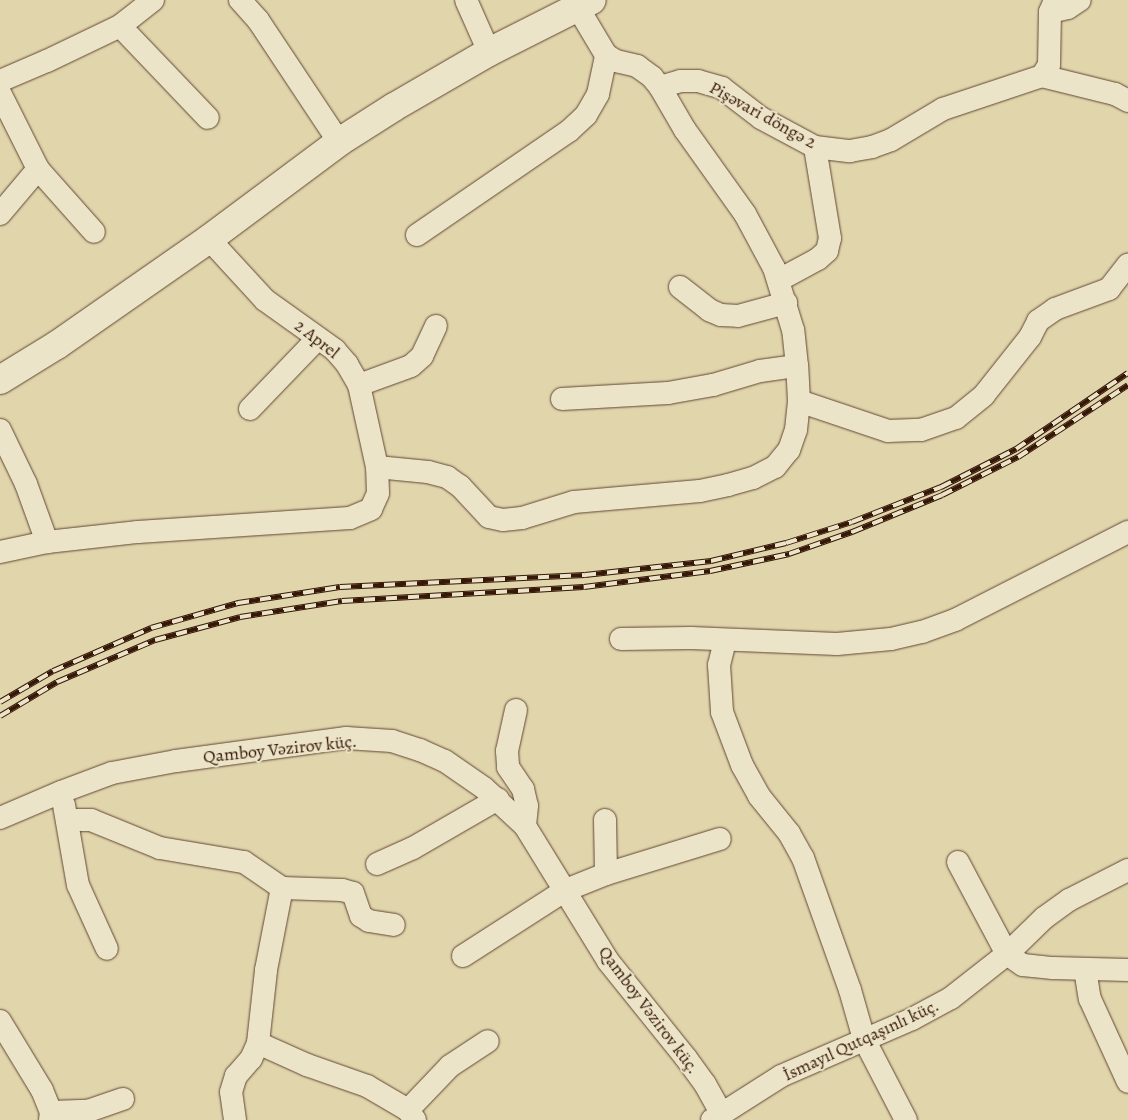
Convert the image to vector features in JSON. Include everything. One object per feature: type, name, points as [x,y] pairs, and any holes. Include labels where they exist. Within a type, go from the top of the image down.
[{"type":"street","points":[[0,81],[120,26],[153,0]]},
{"type":"street","points":[[240,0],[258,20],[339,142]]},
{"type":"street","points":[[466,0],[489,52]]},
{"type":"street","points":[[1080,0],[1068,8],[1053,6],[1049,65],[1042,76],[1115,94],[1128,101]]},
{"type":"street","points":[[0,380],[57,345],[210,239],[339,142],[394,107],[489,52],[585,4],[606,55],[598,94],[586,115],[569,131],[417,234]]},
{"type":"street","points":[[120,26],[208,118]]},
{"type":"street","points":[[377,467],[428,472],[446,478],[460,486],[489,517],[503,520],[522,518],[574,502],[700,490],[753,478],[776,467],[788,450],[796,430],[799,401],[798,366],[793,330],[786,303],[779,280],[764,246],[746,214],[685,130],[652,76],[636,66],[616,61],[606,55]]},
{"type":"street","name":"Pişəvari döngə 2","points":[[660,87],[681,81],[698,81],[722,88],[761,118],[816,147],[850,151],[872,147],[891,140],[943,109],[1042,76]]},
{"type":"street","points":[[0,94],[38,169],[94,232]]},
{"type":"street","points":[[779,280],[818,259],[826,251],[830,238],[816,147]]},
{"type":"street","points":[[0,214],[38,169]]},
{"type":"street","name":"2 Aprel","points":[[0,552],[47,542],[138,532],[350,518],[371,509],[378,493],[377,467],[359,386],[348,364],[335,350],[265,300],[210,239]]},
{"type":"street","points":[[799,401],[888,431],[921,430],[956,418],[984,394],[1030,337],[1038,322],[1055,309],[1109,289],[1128,265]]},
{"type":"street","points":[[680,287],[709,310],[721,314],[738,316],[786,303]]},
{"type":"street","points":[[359,386],[411,366],[422,356],[436,326]]},
{"type":"street","points":[[250,409],[318,338]]},
{"type":"street","points":[[562,399],[668,393],[713,385],[760,371],[798,366]]},
{"type":"street","points":[[0,430],[26,484],[47,542]]},
{"type":"street","points":[[621,639],[691,638],[725,641],[837,644],[891,639],[922,632],[957,619],[1128,532]]},
{"type":"street","points":[[725,641],[719,665],[722,712],[742,765],[759,796],[789,833],[802,858],[850,990],[864,1039],[906,1120]]},
{"type":"street","points":[[516,710],[507,751],[508,767],[523,789],[527,806],[525,826]]},
{"type":"street","name":"Qamboy Vəzirov küç.","points":[[0,818],[61,792],[112,774],[140,767],[346,738],[392,741],[446,760],[498,799],[525,826],[608,961],[705,1084],[716,1116]]},
{"type":"street","points":[[61,792],[68,820],[78,885],[107,949]]},
{"type":"street","points":[[377,864],[413,848],[498,799]]},
{"type":"street","points":[[68,820],[92,820],[160,848],[244,862],[259,870],[282,888],[342,890],[353,893],[362,916],[370,921],[394,925]]},
{"type":"street","points":[[605,820],[606,874]]},
{"type":"street","points":[[463,956],[566,890],[606,874],[720,839]]},
{"type":"street","points":[[958,862],[1007,954],[1023,965],[1128,970]]},
{"type":"street","name":"İsmayıl Qutqaşınlı küç.","points":[[716,1116],[781,1076],[912,1019],[951,998],[1007,954],[1044,918],[1069,900],[1128,870]]},
{"type":"street","points":[[235,1120],[232,1092],[236,1076],[251,1060],[258,1043],[266,970],[282,888]]},
{"type":"street","points":[[1085,969],[1090,999],[1128,1082]]},
{"type":"street","points":[[0,1022],[42,1090],[50,1116],[88,1110],[123,1099]]},
{"type":"street","points":[[258,1043],[307,1065],[367,1086],[411,1115],[450,1066],[488,1041]]},
{"type":"railway","points":[[0,702],[53,671],[151,628],[238,603],[340,587],[585,575],[711,561],[786,543],[852,522],[941,487],[1016,449],[1128,373]]},
{"type":"railway","points":[[0,716],[57,682],[155,640],[240,617],[342,601],[584,587],[710,571],[789,554],[852,532],[942,495],[1018,457],[1128,385]]}]
